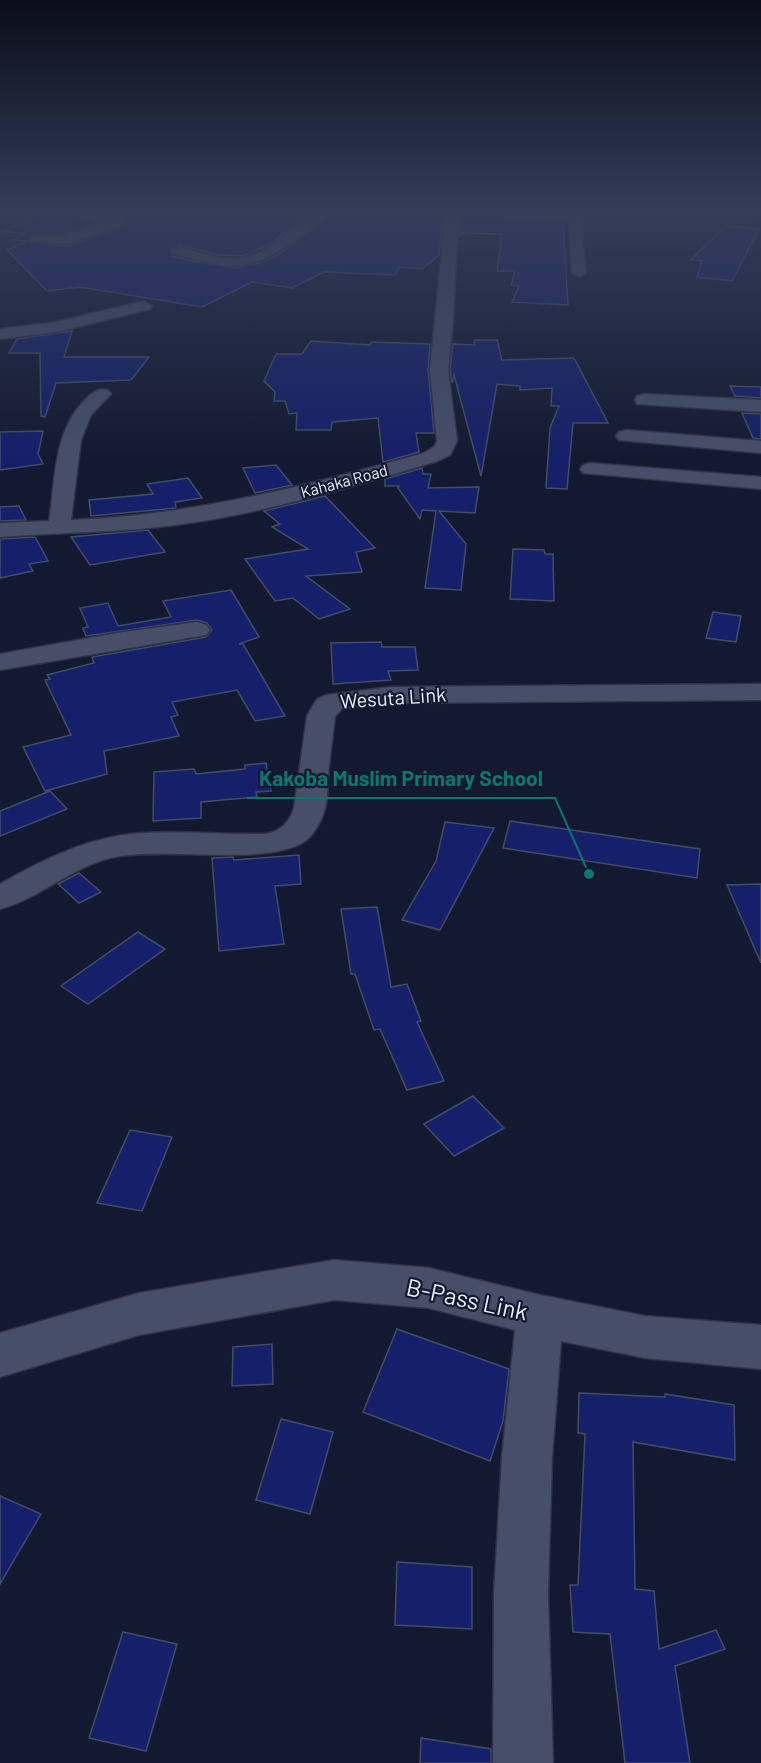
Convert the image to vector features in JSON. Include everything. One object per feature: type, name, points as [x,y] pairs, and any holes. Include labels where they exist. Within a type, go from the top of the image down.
[{"type":"street","name":"Kahaka Road","points":[[0,530],[145,522],[219,511],[333,485],[443,452],[447,441],[440,370],[446,292]]},
{"type":"street","points":[[0,334],[57,327],[144,306]]},
{"type":"street","points":[[59,526],[66,470],[76,428],[83,414],[102,394]]},
{"type":"street","points":[[644,400],[761,406]]},
{"type":"street","points":[[626,436],[761,447]]},
{"type":"street","points":[[590,469],[761,483]]},
{"type":"street","points":[[0,662],[123,640],[197,630]]},
{"type":"street","name":"Wesuta Link","points":[[0,898],[81,856],[106,848],[166,844],[265,844],[280,842],[295,834],[305,824],[312,805],[321,716],[327,705],[336,701],[402,694],[761,692]]},
{"type":"street","name":"B-Pass Link","points":[[0,1355],[139,1314],[334,1280],[429,1288],[540,1316],[645,1337],[761,1347]]},
{"type":"street","points":[[523,1763],[521,1593],[527,1457],[540,1316]]},
{"type":"building","points":[[112,292],[231,292],[202,307]]},
{"type":"building","points":[[516,292],[567,292],[568,305],[512,302]]},
{"type":"building","points":[[72,331],[64,357],[149,357],[131,380],[56,383],[45,417],[41,416],[40,353],[9,353],[17,339]]},
{"type":"building","points":[[474,340],[497,340],[502,360],[574,358],[608,423],[573,423],[567,489],[546,488],[550,428],[559,406],[551,406],[552,388],[520,390],[520,386],[497,384],[481,476],[454,375],[452,383],[450,370],[453,344],[475,345]]},
{"type":"building","points":[[311,341],[370,345],[371,342],[430,344],[428,370],[434,433],[416,433],[419,452],[383,462],[378,418],[332,422],[331,430],[296,430],[297,413],[289,414],[285,401],[274,401],[275,392],[264,381],[276,354],[302,354]]},
{"type":"building","points":[[730,386],[761,387],[761,398],[735,396]]},
{"type":"building","points":[[742,413],[761,414],[761,439],[753,438]]},
{"type":"building","points":[[43,431],[38,454],[43,464],[0,470],[0,432]]},
{"type":"building","points":[[276,465],[292,485],[255,493],[243,468]]},
{"type":"building","points":[[422,468],[423,474],[431,474],[428,488],[479,487],[475,513],[439,511],[466,544],[461,590],[425,588],[436,511],[422,510],[420,519],[398,488],[399,486],[385,486],[385,479]]},
{"type":"building","points":[[188,478],[202,498],[175,502],[176,508],[91,516],[89,500],[153,494],[147,484]]},
{"type":"building","points":[[325,496],[375,548],[356,552],[362,572],[306,576],[350,609],[319,619],[293,598],[275,601],[245,559],[308,549],[272,527],[280,524],[264,511]]},
{"type":"building","points":[[19,506],[26,520],[0,521],[0,507]]},
{"type":"building","points":[[148,530],[165,552],[90,565],[71,537]]},
{"type":"building","points":[[35,537],[48,561],[29,564],[33,571],[0,578],[0,539]]},
{"type":"building","points":[[513,549],[544,550],[545,554],[553,554],[554,601],[510,599]]},
{"type":"building","points":[[231,590],[259,637],[239,644],[243,644],[285,716],[255,721],[237,690],[172,702],[178,715],[171,717],[179,736],[104,751],[107,774],[45,791],[23,747],[71,735],[45,680],[50,679],[47,675],[94,663],[92,657],[206,637],[212,630],[207,623],[197,620],[86,636],[83,628],[88,627],[80,608],[108,603],[118,626],[171,617],[163,601]]},
{"type":"building","points":[[713,612],[741,616],[736,642],[706,638]]},
{"type":"building","points":[[381,642],[382,647],[415,647],[418,670],[388,671],[391,680],[333,684],[331,643]]},
{"type":"building","points":[[266,763],[271,791],[256,792],[257,797],[201,802],[201,818],[153,821],[154,772],[194,769],[196,774],[245,769],[245,765]]},
{"type":"building","points":[[50,791],[67,809],[0,836],[0,811]]},
{"type":"building","points":[[510,821],[700,849],[697,878],[503,848]]},
{"type":"building","points":[[445,822],[494,828],[440,930],[402,920],[436,861]]},
{"type":"building","points":[[299,855],[301,884],[275,886],[284,944],[219,951],[212,858],[233,857],[234,860]]},
{"type":"building","points":[[79,873],[101,892],[79,903],[58,884]]},
{"type":"building","points":[[761,884],[761,963],[727,885]]},
{"type":"building","points":[[377,907],[391,987],[407,984],[421,1021],[417,1022],[444,1081],[407,1090],[380,1029],[374,1030],[355,974],[351,974],[341,909]]},
{"type":"building","points":[[138,932],[165,949],[88,1004],[61,986]]},
{"type":"building","points":[[473,1096],[504,1128],[454,1156],[424,1124]]},
{"type":"building","points":[[130,1130],[172,1137],[142,1211],[97,1203]]},
{"type":"building","points":[[397,1329],[509,1369],[503,1421],[490,1461],[363,1412]]},
{"type":"building","points":[[272,1344],[273,1384],[232,1386],[233,1347]]},
{"type":"building","points":[[579,1393],[665,1397],[665,1394],[734,1405],[735,1460],[633,1442],[635,1589],[654,1591],[659,1649],[716,1630],[725,1649],[675,1666],[690,1763],[625,1763],[610,1634],[573,1632],[570,1585],[578,1585],[585,1434],[578,1433]]},
{"type":"building","points":[[281,1419],[333,1432],[310,1514],[256,1500]]},
{"type":"building","points":[[0,1496],[41,1514],[0,1584]]},
{"type":"building","points":[[397,1562],[472,1567],[472,1629],[395,1625]]},
{"type":"building","points":[[123,1632],[177,1644],[146,1751],[89,1738]]},
{"type":"building","points":[[421,1738],[491,1749],[491,1763],[420,1763]]},
{"type":"place","name":"Kakoba Muslim Primary School","points":[[589,874]]}]
